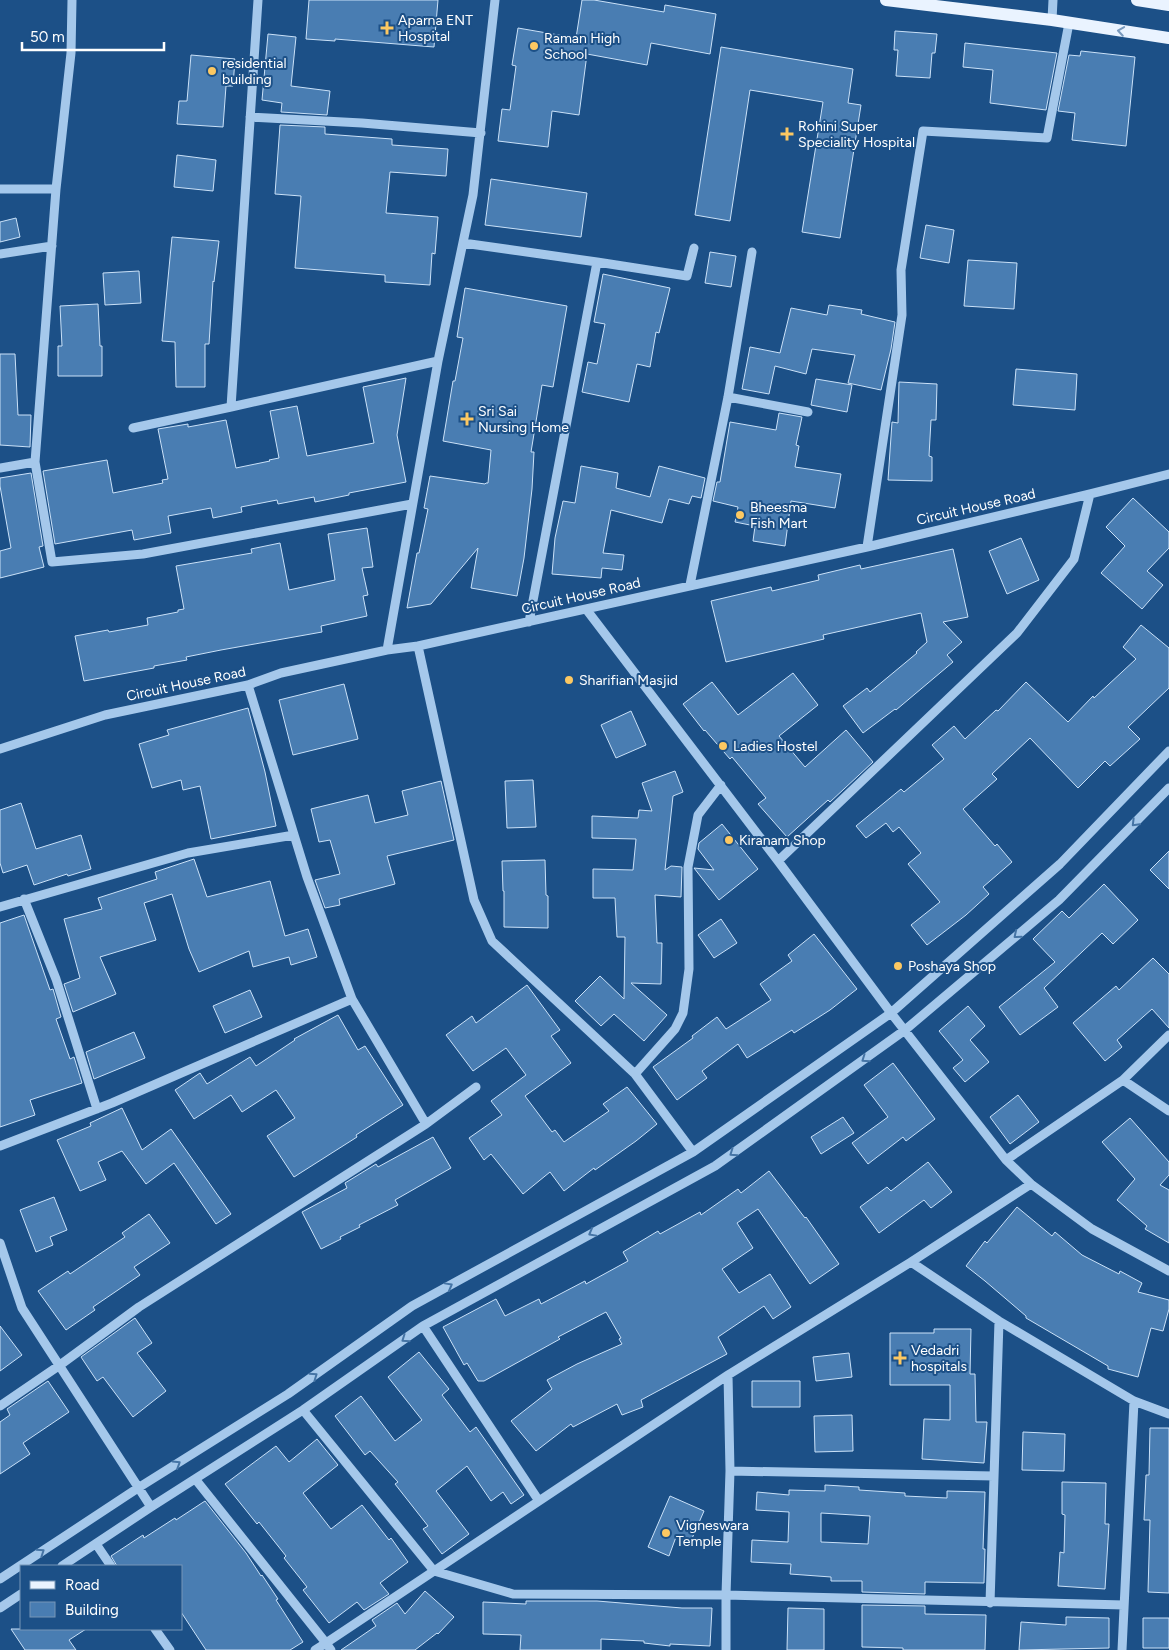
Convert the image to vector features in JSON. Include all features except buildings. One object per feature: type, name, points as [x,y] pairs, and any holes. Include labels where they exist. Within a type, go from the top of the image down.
[{"type":"main road","points":[[886,0],[1052,20],[1169,38]]},
{"type":"main road","points":[[1137,0],[1169,5]]},
{"type":"street","points":[[72,0],[71,53],[56,189],[34,462],[52,562],[143,554],[412,504]]},
{"type":"street","points":[[231,407],[258,0]]},
{"type":"street","points":[[387,650],[438,362],[473,195],[494,0]]},
{"type":"street","points":[[1052,20],[1053,0]]},
{"type":"street","points":[[867,546],[902,315],[900,270],[922,131],[1048,138],[1069,23]]},
{"type":"street","points":[[250,117],[481,133]]},
{"type":"street","points":[[0,189],[56,189]]},
{"type":"street","points":[[463,243],[687,276],[694,248]]},
{"type":"street","points":[[0,254],[52,246]]},
{"type":"street","points":[[690,585],[728,397],[752,252]]},
{"type":"street","points":[[529,622],[597,262]]},
{"type":"street","points":[[133,428],[438,362]]},
{"type":"street","points":[[728,397],[808,412]]},
{"type":"street","points":[[0,468],[34,462]]},
{"type":"street","name":"Circuit House Road","points":[[0,749],[105,715],[248,685],[281,673],[529,622],[867,546],[1169,474]]},
{"type":"street","points":[[778,861],[1017,633],[1074,559],[1090,494]]},
{"type":"street","points":[[586,609],[721,785],[891,1013],[1006,1160],[1031,1184],[1092,1229],[1169,1271]]},
{"type":"street","points":[[418,646],[474,900],[492,941],[635,1074],[693,1152]]},
{"type":"street","points":[[248,685],[307,877],[352,999],[426,1124]]},
{"type":"street","points":[[21,1565],[138,1488],[288,1394],[412,1306],[693,1152],[891,1013],[1060,864],[1169,751]]},
{"type":"street","points":[[635,1074],[676,1029],[683,1013],[689,969],[688,867],[698,815],[721,785]]},
{"type":"street","points":[[64,1565],[303,1410],[423,1326],[715,1166],[905,1030],[1059,900],[1169,788]]},
{"type":"street","points":[[0,907],[188,853],[294,835]]},
{"type":"street","points":[[24,899],[56,979],[97,1109]]},
{"type":"street","points":[[0,1146],[97,1109],[352,999]]},
{"type":"street","points":[[1006,1160],[1123,1080],[1169,1036]]},
{"type":"street","points":[[1123,1080],[1169,1111]]},
{"type":"street","points":[[0,1406],[139,1307],[426,1124],[476,1087]]},
{"type":"street","points":[[315,1650],[329,1647],[434,1571],[728,1374],[911,1262],[1031,1184]]},
{"type":"street","points":[[0,1243],[22,1308],[151,1507]]},
{"type":"street","points":[[911,1262],[1000,1321],[1134,1401],[1169,1414]]},
{"type":"street","points":[[990,1603],[1000,1321]]},
{"type":"street","points":[[423,1326],[539,1501]]},
{"type":"street","points":[[726,1650],[730,1471],[728,1374]]},
{"type":"street","points":[[1122,1650],[1134,1401]]},
{"type":"street","points":[[303,1410],[434,1571],[513,1594],[726,1595],[1124,1605]]},
{"type":"street","points":[[730,1471],[994,1476]]},
{"type":"street","points":[[196,1480],[329,1647]]},
{"type":"street","points":[[96,1544],[111,1565]]},
{"type":"street","points":[[0,1579],[20,1566]]},
{"type":"street","points":[[0,1608],[20,1595]]},
{"type":"street","points":[[156,1630],[170,1650]]},
{"type":"place","name":"Aparna ENT Hospital","points":[[387,28]]},
{"type":"place","name":"Raman High School","points":[[534,46]]},
{"type":"place","name":"residential building","points":[[212,71]]},
{"type":"place","name":"Rohini Super Speciality Hospital","points":[[787,134]]},
{"type":"place","name":"Sri Sai Nursing Home","points":[[467,419]]},
{"type":"place","name":"Bheesma Fish Mart","points":[[740,515]]},
{"type":"place","name":"Sharifian Masjid","points":[[569,680]]},
{"type":"place","name":"Ladies Hostel","points":[[723,746]]},
{"type":"place","name":"Kiranam Shop","points":[[729,840]]},
{"type":"place","name":"Poshaya Shop","points":[[898,966]]},
{"type":"place","name":"Vedadri hospitals","points":[[900,1358]]},
{"type":"place","name":"Vigneswara Temple","points":[[666,1533]]}]
